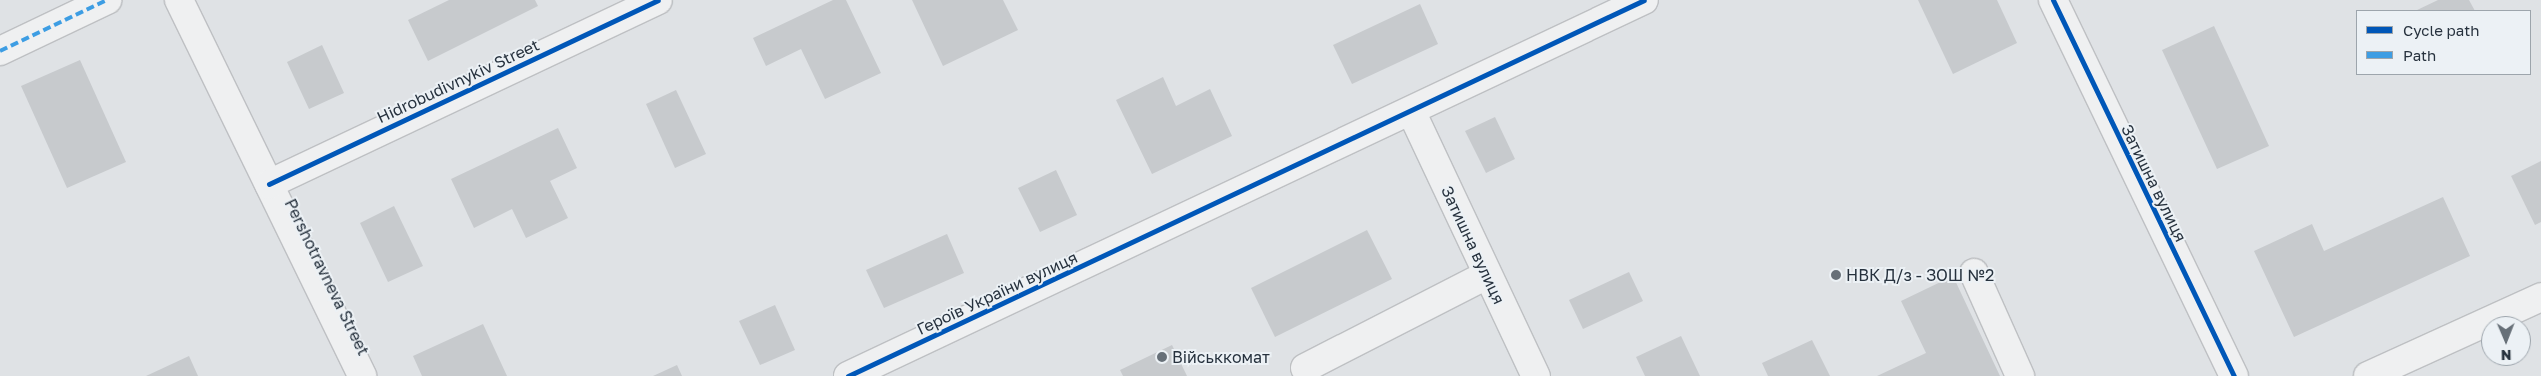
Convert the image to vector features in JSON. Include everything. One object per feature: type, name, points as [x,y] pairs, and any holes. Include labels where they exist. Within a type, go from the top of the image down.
[{"type":"street","points":[[0,51],[107,0]]},
{"type":"street","name":"Pershotravneva Street","points":[[179,0],[362,376]]},
{"type":"street","name":"Hidrobudivnykiv Street","points":[[268,184],[658,0]]},
{"type":"street","name":"Героїв України вулиця","points":[[848,376],[1412,113],[1644,0]]},
{"type":"street","name":"Затишна вулиця","points":[[2053,0],[2234,376]]},
{"type":"street","name":"Затишна вулиця","points":[[1412,113],[1536,376]]},
{"type":"street","points":[[1974,273],[2020,376]]},
{"type":"street","points":[[1305,368],[1487,275]]},
{"type":"street","points":[[2368,376],[2541,297]]},
{"type":"building","points":[[449,0],[535,0],[538,6],[428,61],[408,20]]},
{"type":"building","points":[[833,0],[846,0],[881,73],[825,99],[801,49],[766,66],[753,38]]},
{"type":"building","points":[[912,0],[1003,0],[1018,30],[943,66]]},
{"type":"building","points":[[1918,0],[1997,0],[2017,43],[1953,74]]},
{"type":"building","points":[[2438,0],[2469,0],[2474,10],[2417,10]]},
{"type":"building","points":[[1420,4],[1438,44],[1352,84],[1333,45]]},
{"type":"building","points":[[2214,26],[2269,146],[2217,169],[2162,50]]},
{"type":"building","points":[[322,45],[344,93],[309,109],[287,62]]},
{"type":"building","points":[[80,60],[126,162],[67,188],[21,86]]},
{"type":"building","points":[[1163,77],[1176,106],[1210,89],[1232,136],[1152,174],[1116,100]]},
{"type":"building","points":[[676,90],[706,154],[675,168],[646,104]]},
{"type":"building","points":[[1495,117],[1515,159],[1486,173],[1465,131]]},
{"type":"building","points":[[558,128],[577,168],[550,181],[568,218],[526,238],[512,209],[474,228],[451,179]]},
{"type":"building","points":[[2541,161],[2541,222],[2535,225],[2511,176]]},
{"type":"building","points":[[1056,170],[1077,215],[1040,232],[1018,188]]},
{"type":"building","points":[[2443,197],[2470,256],[2294,337],[2254,251],[2312,224],[2324,251]]},
{"type":"building","points":[[394,206],[423,266],[388,282],[360,223]]},
{"type":"building","points":[[1367,230],[1392,279],[1275,337],[1251,288]]},
{"type":"building","points":[[947,234],[964,273],[884,308],[866,270]]},
{"type":"building","points":[[1629,272],[1643,301],[1583,329],[1569,300]]},
{"type":"building","points":[[1953,276],[2000,376],[1877,376],[1926,353],[1901,301]]},
{"type":"building","points":[[775,305],[795,350],[760,365],[739,321]]},
{"type":"building","points":[[483,324],[507,376],[422,376],[413,356]]},
{"type":"building","points":[[1681,336],[1700,376],[1645,376],[1636,357]]},
{"type":"building","points":[[1812,340],[1830,376],[1768,376],[1762,363]]},
{"type":"building","name":"Військкомат","points":[[1172,345],[1187,376],[1123,376],[1120,370]]},
{"type":"building","points":[[189,356],[198,376],[146,376]]},
{"type":"building","points":[[677,365],[682,376],[653,376]]},
{"type":"marked path","points":[[0,51],[107,0]]},
{"type":"cycle path","points":[[269,184],[658,0]]},
{"type":"cycle path","points":[[848,376],[1644,0]]},
{"type":"cycle path","points":[[2053,0],[2234,376]]},
{"type":"place","name":"НВК Д/з - ЗОШ №2","points":[[1836,275]]},
{"type":"place","name":"Військкомат","points":[[1162,357]]}]
